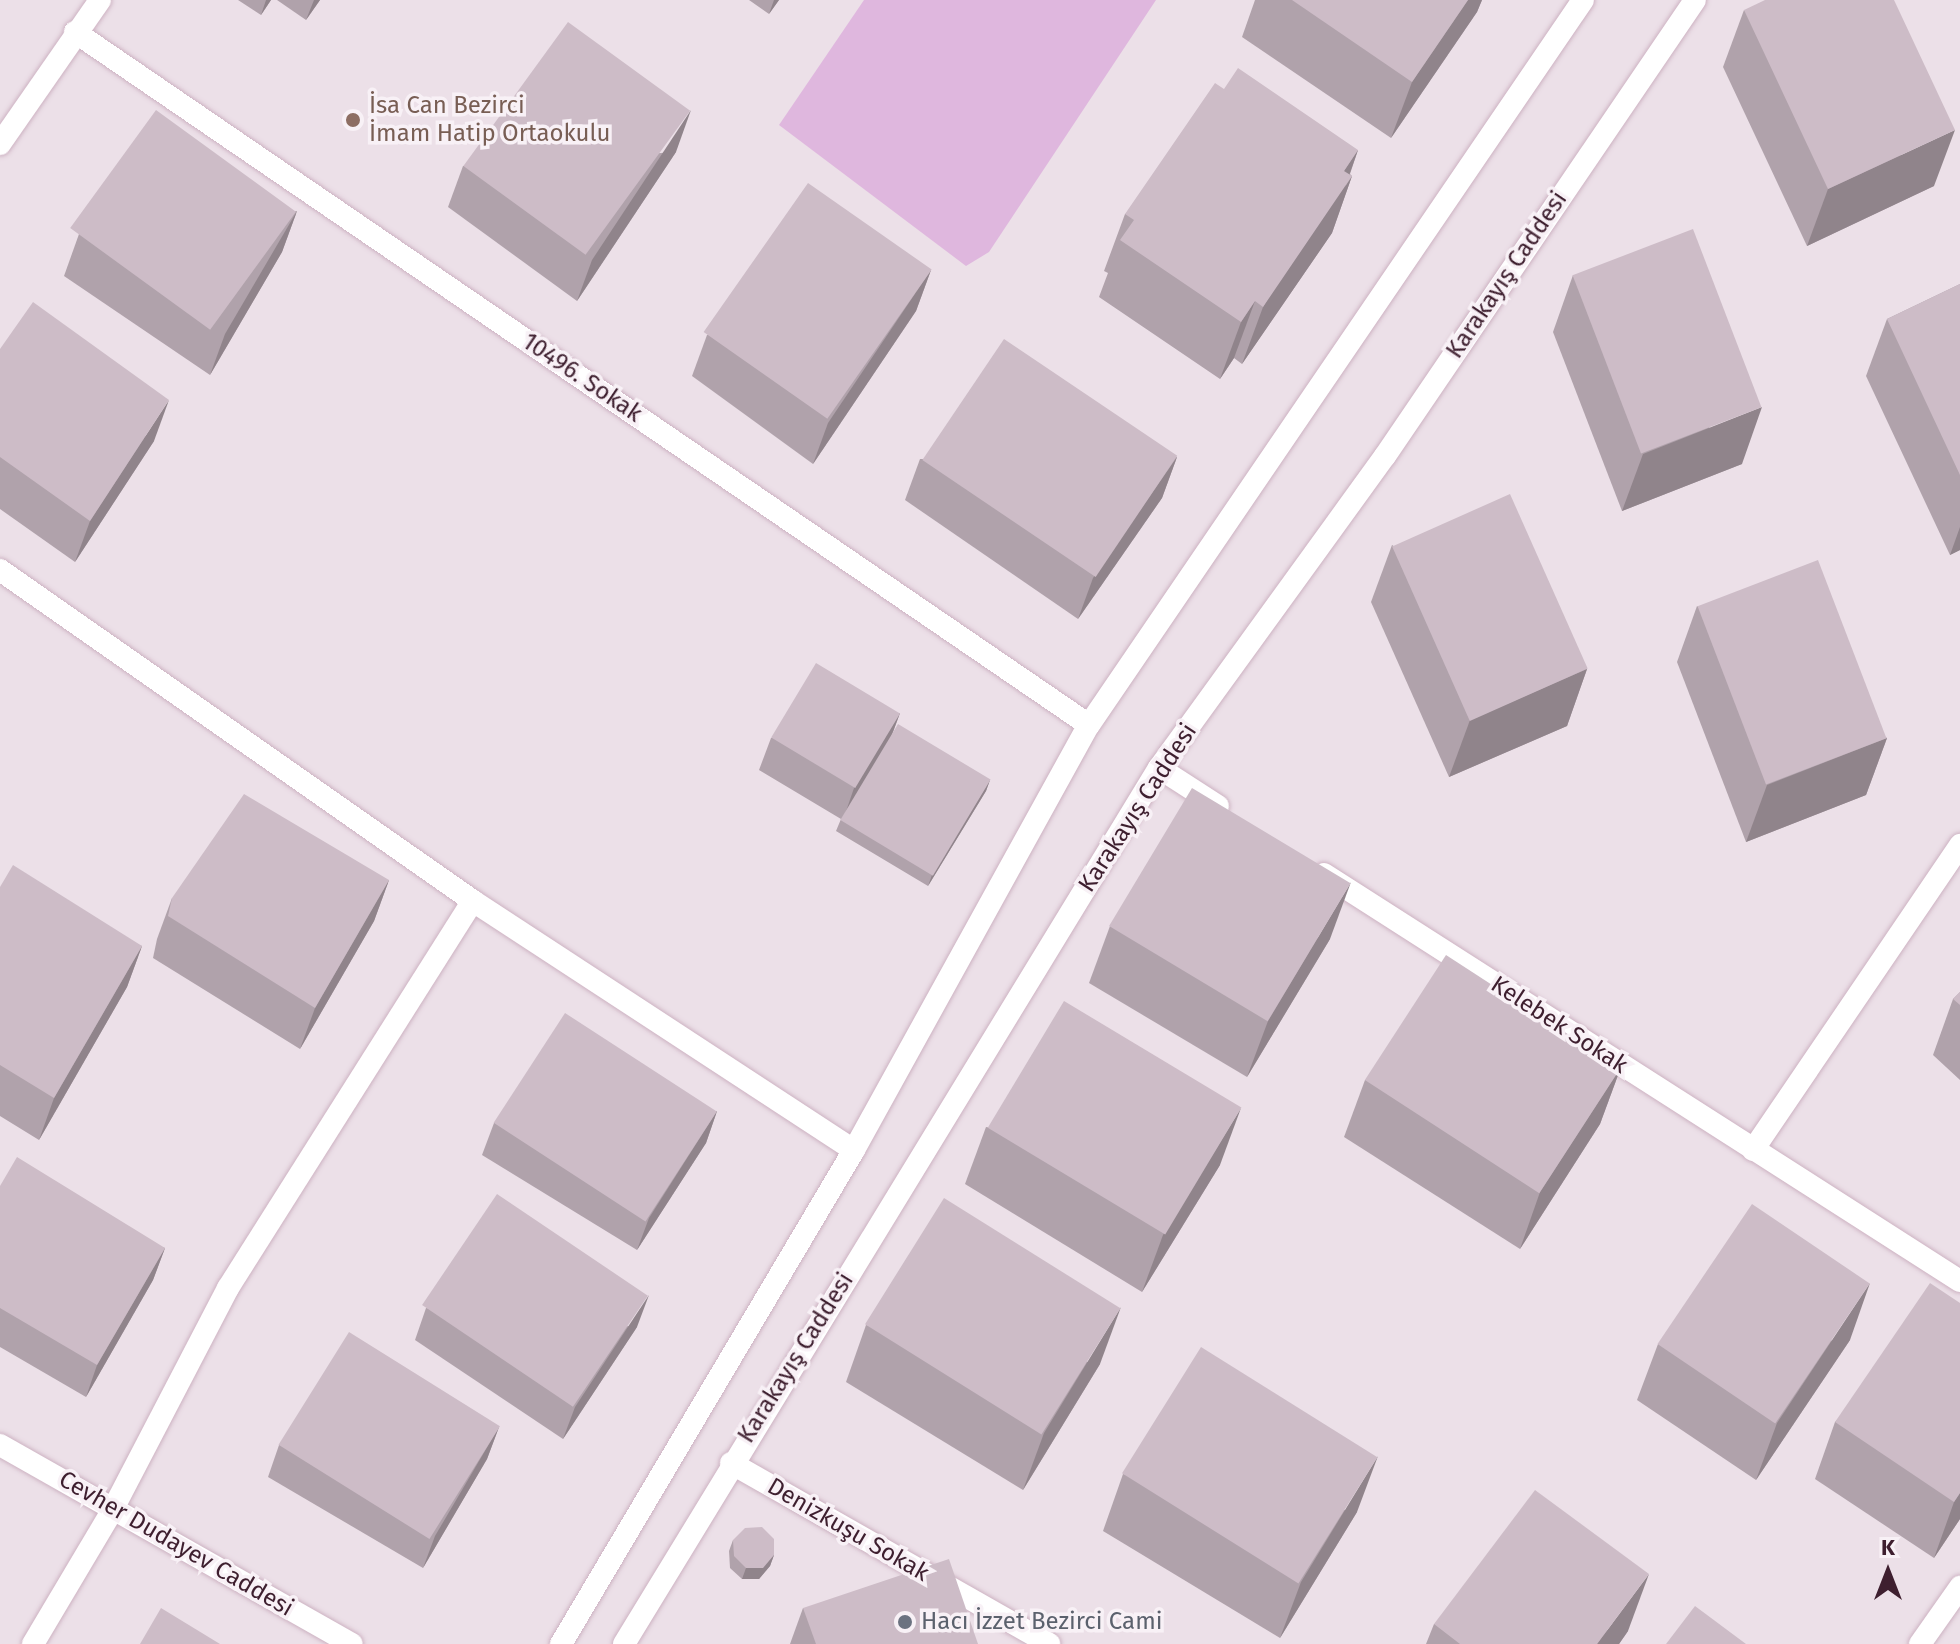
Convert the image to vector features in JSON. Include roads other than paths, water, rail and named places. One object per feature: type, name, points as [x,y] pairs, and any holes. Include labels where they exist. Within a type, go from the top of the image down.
[{"type":"street","points":[[0,144],[100,0]]},
{"type":"street","points":[[561,1644],[854,1150],[1089,725],[1583,0]]},
{"type":"street","name":"Karakayış Caddesi","points":[[624,1644],[731,1463],[1159,768],[1385,456],[1695,0]]},
{"type":"street","name":"10496. Sokak","points":[[75,32],[1089,725]]},
{"type":"street","points":[[0,570],[473,901],[854,1150]]},
{"type":"street","points":[[1159,768],[1238,819]]},
{"type":"street","points":[[1753,1150],[1960,845]]},
{"type":"street","name":"Kelebek Sokak","points":[[1304,861],[1960,1281]]},
{"type":"street","points":[[33,1644],[113,1509],[228,1288],[473,901]]},
{"type":"street","name":"Cevher Dudayev Caddesi","points":[[0,1445],[352,1644]]},
{"type":"street","name":"Denizkuşu Sokak","points":[[731,1463],[1049,1644]]},
{"type":"street","points":[[1920,1644],[1960,1587]]},
{"type":"place","name":"İsa Can Bezirci İmam Hatip Ortaokulu","points":[[353,120]]},
{"type":"place","name":"Hacı İzzet Bezirci Cami","points":[[905,1622]]}]
